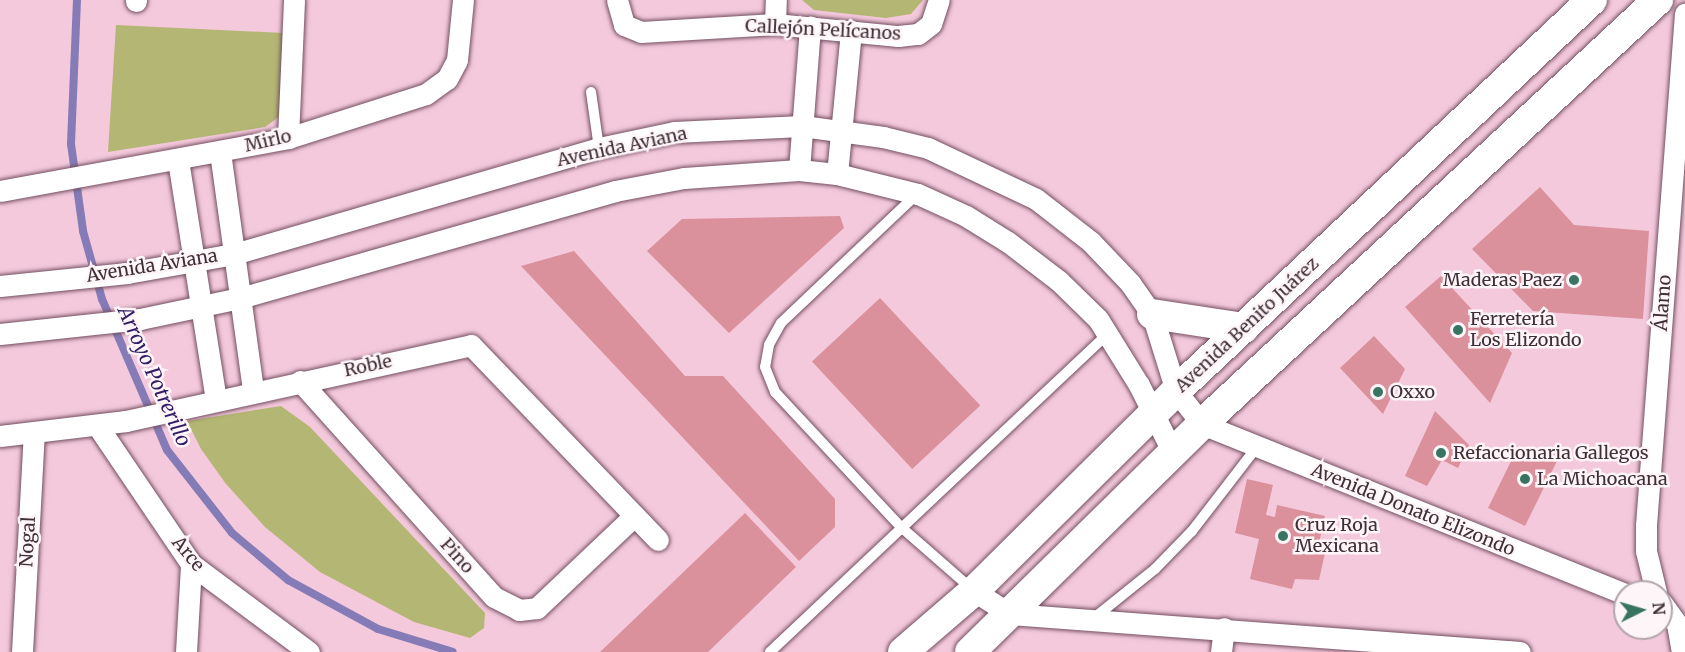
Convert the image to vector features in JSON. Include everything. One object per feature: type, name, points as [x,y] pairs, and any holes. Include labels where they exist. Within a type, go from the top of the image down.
[{"type":"street","points":[[288,138],[294,0]]},
{"type":"street","name":"Mirlo","points":[[0,191],[102,175],[288,138],[426,94],[447,79],[457,60],[463,0]]},
{"type":"street","name":"Callejón Pelícanos","points":[[617,0],[624,24],[641,32],[775,24],[898,36],[918,34],[932,24],[939,4]]},
{"type":"street","points":[[775,24],[776,0]]},
{"type":"street","name":"Avenida Benito Juárez","points":[[903,652],[974,591],[1176,391],[1592,0]]},
{"type":"street","points":[[970,652],[1202,424],[1658,0]]},
{"type":"street","name":"Álamo","points":[[1653,580],[1647,551],[1646,525],[1685,13]]},
{"type":"street","points":[[799,170],[810,26]]},
{"type":"street","points":[[837,174],[851,31]]},
{"type":"street","name":"Avenida Aviana","points":[[0,285],[127,273],[234,254],[599,148],[674,132],[802,126],[842,129],[928,148],[1036,199],[1091,242],[1130,283],[1152,314],[1176,391]]},
{"type":"street","points":[[220,152],[253,390]]},
{"type":"street","points":[[178,160],[216,399]]},
{"type":"street","points":[[0,334],[140,319],[240,298],[615,191],[684,178],[799,170],[837,174],[918,194],[966,216],[1008,242],[1059,281],[1108,334],[1173,453]]},
{"type":"street","points":[[1152,314],[1244,328]]},
{"type":"street","name":"Roble","points":[[0,436],[126,421],[253,390],[471,345],[658,540]]},
{"type":"street","name":"Pino","points":[[300,381],[494,597],[519,610],[537,608],[634,516]]},
{"type":"street","points":[[1176,391],[1202,424]]},
{"type":"street","name":"Avenida Donato Elizondo","points":[[1202,424],[1613,589]]},
{"type":"street","name":"Arce","points":[[97,425],[191,564],[309,652]]},
{"type":"street","name":"Nogal","points":[[22,652],[34,432]]},
{"type":"street","points":[[186,652],[191,564]]},
{"type":"street","points":[[974,591],[1011,614],[1094,618],[1520,652]]},
{"type":"street","points":[[1673,617],[1677,624],[1682,652]]},
{"type":"street","points":[[1221,652],[1224,628]]},
{"type":"lane","points":[[591,92],[599,148]]},
{"type":"lane","points":[[918,194],[781,323],[769,345],[765,367],[775,392],[901,527],[974,591]]},
{"type":"lane","points":[[770,652],[1108,334]]},
{"type":"lane","points":[[1094,618],[1155,569],[1192,531],[1257,447]]},
{"type":"green space","points":[[802,0],[923,0],[911,14],[886,18],[814,10]]},
{"type":"green space","points":[[116,25],[284,33],[280,116],[265,127],[108,152]]},
{"type":"green space","points":[[281,406],[310,427],[485,613],[484,628],[470,638],[414,622],[320,572],[265,527],[226,484],[201,449],[187,421]]},
{"type":"building","name":"Maderas Paez","points":[[1540,187],[1574,225],[1649,231],[1643,319],[1533,311],[1472,249]]},
{"type":"building","points":[[840,216],[844,228],[729,333],[647,251],[682,219]]},
{"type":"building","points":[[574,251],[685,376],[723,376],[835,499],[835,527],[799,561],[521,266]]},
{"type":"building","name":"Ferretería Los Elizondo","points":[[1441,276],[1512,353],[1490,403],[1405,307]]},
{"type":"building","points":[[880,298],[980,406],[912,469],[812,361]]},
{"type":"building","name":"Oxxo","points":[[1374,336],[1405,369],[1383,414],[1340,368]]},
{"type":"building","name":"Refaccionaria Gallegos","points":[[1435,411],[1469,445],[1458,468],[1442,460],[1427,486],[1405,476]]},
{"type":"building","name":"La Michoacana","points":[[1517,449],[1562,451],[1525,526],[1488,508]]},
{"type":"building","name":"Cruz Roja Mexicana","points":[[1247,479],[1273,485],[1266,515],[1275,517],[1277,505],[1325,516],[1319,543],[1327,544],[1319,580],[1295,579],[1292,589],[1250,579],[1259,539],[1235,533]]},
{"type":"building","points":[[745,513],[796,567],[708,652],[600,652]]},
{"type":"waterway","name":"Arroyo Potrerillo","points":[[77,0],[71,144],[83,231],[102,299],[167,450],[232,533],[288,580],[378,629],[453,652]]},
{"type":"place","name":"Maderas Paez","points":[[1574,280]]},
{"type":"place","name":"Ferretería Los Elizondo","points":[[1458,330]]},
{"type":"place","name":"Oxxo","points":[[1378,392]]},
{"type":"place","name":"Refaccionaria Gallegos","points":[[1441,453]]},
{"type":"place","name":"La Michoacana","points":[[1525,479]]},
{"type":"place","name":"Cruz Roja Mexicana","points":[[1283,536]]}]
